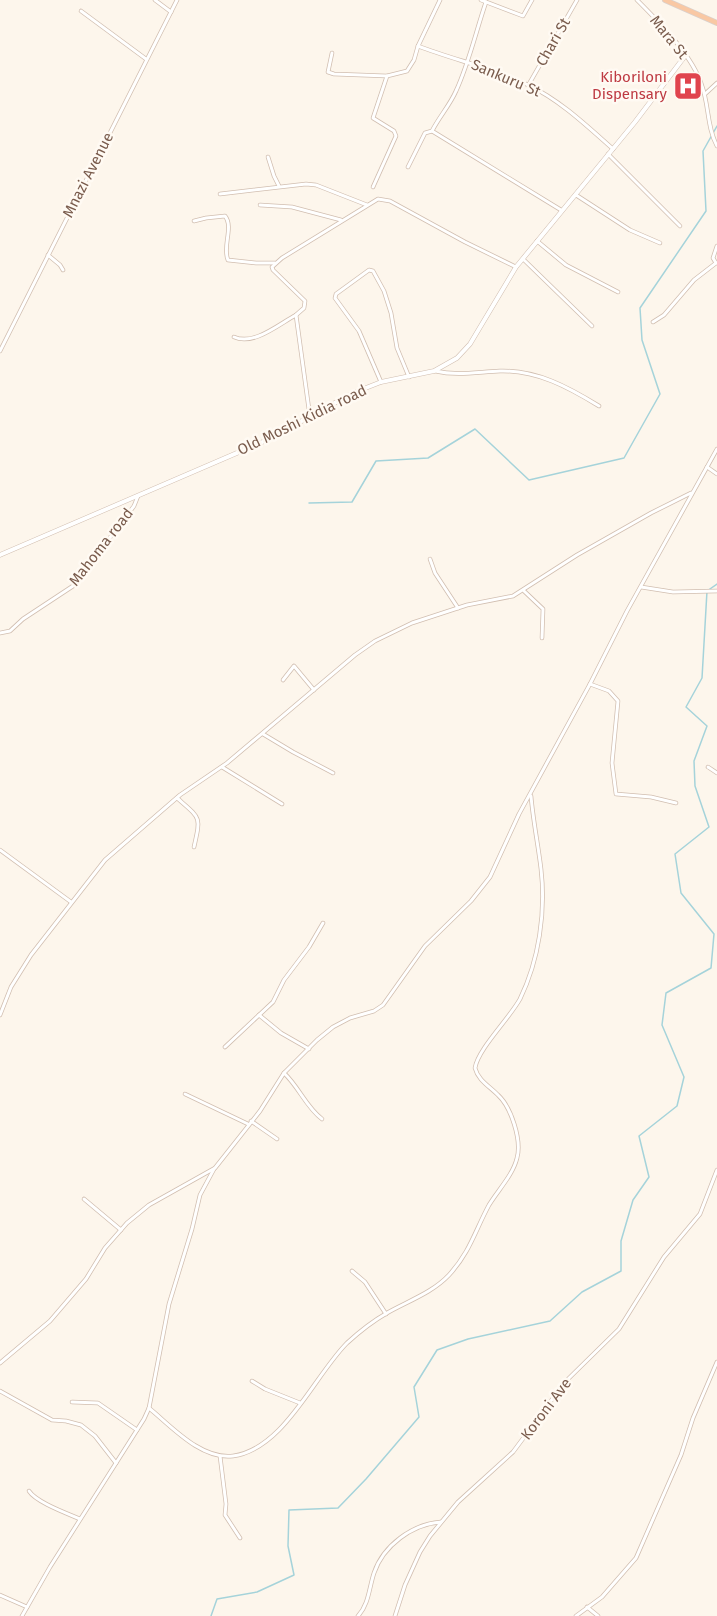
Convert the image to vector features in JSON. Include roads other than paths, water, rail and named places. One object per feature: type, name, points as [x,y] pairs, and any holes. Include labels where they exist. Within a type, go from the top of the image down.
[{"type":"highway","points":[[665,0],[717,23]]},
{"type":"street","points":[[155,0],[171,12]]},
{"type":"street","name":"Mnazi Avenue","points":[[0,351],[177,0]]},
{"type":"street","points":[[332,53],[328,68],[330,73],[387,76],[400,74],[410,69],[418,46],[440,0]]},
{"type":"street","points":[[481,0],[523,16],[532,0]]},
{"type":"street","name":"Chari St","points":[[529,85],[577,0]]},
{"type":"street","name":"Mara St","points":[[637,0],[675,40],[698,74],[717,146]]},
{"type":"street","points":[[408,167],[425,133],[432,131],[455,94],[486,2]]},
{"type":"street","points":[[81,11],[146,59]]},
{"type":"street","name":"Sankuru St","points":[[418,46],[529,85],[573,114],[613,149]]},
{"type":"street","name":"Old Moshi Kidia road","points":[[0,555],[267,440],[353,393],[381,382],[434,371],[447,365],[465,351],[516,267],[613,149],[685,56]]},
{"type":"street","points":[[373,188],[396,136],[394,131],[373,118],[387,76]]},
{"type":"street","points":[[705,94],[717,83]]},
{"type":"street","points":[[432,131],[561,210]]},
{"type":"street","points":[[608,154],[680,226]]},
{"type":"street","points":[[268,157],[279,186]]},
{"type":"street","points":[[220,194],[298,184],[316,185],[367,205]]},
{"type":"street","points":[[574,194],[630,230],[660,243]]},
{"type":"street","points":[[234,338],[242,341],[254,338],[296,315],[304,308],[305,301],[272,267],[341,220],[378,199],[390,201],[516,267]]},
{"type":"street","points":[[260,205],[292,207],[341,220]]},
{"type":"street","points":[[194,221],[225,216],[228,222],[226,252],[228,260],[275,263]]},
{"type":"street","points":[[537,241],[566,265],[618,292]]},
{"type":"street","points":[[653,322],[664,315],[694,280],[716,263],[713,258],[717,246]]},
{"type":"street","points":[[48,255],[63,270]]},
{"type":"street","points":[[523,259],[592,326]]},
{"type":"street","points":[[381,382],[358,331],[335,297],[369,270],[373,271],[384,291],[391,313],[397,348],[409,377]]},
{"type":"street","points":[[296,315],[310,417]]},
{"type":"street","points":[[434,371],[452,375],[512,372],[547,378],[566,386],[599,406]]},
{"type":"street","points":[[22,1616],[149,1408],[169,1304],[203,1185],[265,1104],[284,1073],[333,1027],[350,1018],[374,1011],[383,1005],[425,946],[471,901],[490,877],[515,821],[691,493],[717,449]]},
{"type":"street","points":[[707,467],[717,474]]},
{"type":"street","points":[[0,1015],[12,987],[31,955],[105,860],[177,798],[222,767],[375,641],[397,629],[458,608],[506,599],[524,591],[577,555],[691,493]]},
{"type":"street","name":"Mahoma road","points":[[0,633],[10,631],[23,619],[72,586],[134,506],[138,496]]},
{"type":"street","points":[[430,559],[439,579],[458,608]]},
{"type":"street","points":[[640,587],[673,592],[717,591]]},
{"type":"street","points":[[524,591],[543,609],[542,638]]},
{"type":"street","points":[[284,680],[294,666],[314,690]]},
{"type":"street","points":[[590,684],[609,691],[618,701],[612,763],[616,794],[651,797],[676,803]]},
{"type":"street","points":[[263,734],[333,773]]},
{"type":"street","points":[[222,767],[282,804]]},
{"type":"street","points":[[708,767],[717,773]]},
{"type":"street","points":[[149,1408],[198,1446],[220,1456],[242,1454],[258,1446],[279,1428],[346,1344],[386,1314],[441,1283],[462,1260],[490,1204],[517,1159],[517,1138],[511,1115],[502,1099],[478,1077],[475,1068],[479,1056],[512,1013],[520,997],[538,944],[543,897],[531,794]]},
{"type":"street","points":[[177,798],[198,818],[200,824],[194,848]]},
{"type":"street","points":[[0,850],[71,902]]},
{"type":"street","points":[[225,1047],[273,1002],[284,980],[309,947],[323,923]]},
{"type":"street","points":[[259,1015],[281,1033],[309,1049]]},
{"type":"street","points":[[284,1073],[293,1081],[311,1108],[322,1119]]},
{"type":"street","points":[[185,1094],[250,1123],[277,1139]]},
{"type":"street","points":[[0,1363],[50,1321],[86,1279],[105,1248],[121,1230],[149,1205],[215,1168]]},
{"type":"street","name":"Koroni Ave","points":[[396,1616],[399,1600],[420,1552],[441,1522],[458,1502],[513,1452],[565,1383],[619,1329],[664,1257],[700,1214],[717,1170]]},
{"type":"street","points":[[84,1199],[121,1230]]},
{"type":"street","points":[[352,1271],[365,1282],[386,1314]]},
{"type":"street","points":[[576,1616],[602,1597],[636,1558],[681,1455],[693,1418],[717,1362]]},
{"type":"street","points":[[252,1381],[265,1389],[300,1403]]},
{"type":"street","points":[[0,1391],[52,1420],[81,1425],[95,1436],[116,1463]]},
{"type":"street","points":[[72,1402],[98,1403],[137,1430]]},
{"type":"street","points":[[220,1456],[226,1504],[225,1515],[240,1538]]},
{"type":"street","points":[[29,1491],[36,1499],[80,1519]]},
{"type":"street","points":[[358,1616],[366,1604],[374,1574],[385,1552],[406,1535],[433,1523],[441,1522]]},
{"type":"street","points":[[0,1595],[27,1607]]},
{"type":"street","points":[[587,1607],[598,1616]]},
{"type":"waterway","points":[[309,503],[352,502],[376,461],[428,458],[475,429],[529,480],[624,458],[660,394],[642,340],[640,308],[706,211],[703,151],[717,126]]},
{"type":"waterway","points":[[211,1616],[217,1599],[257,1592],[294,1575],[288,1546],[289,1510],[338,1508],[366,1479],[419,1417],[414,1387],[437,1350],[468,1339],[550,1321],[582,1292],[621,1271],[621,1241],[633,1200],[649,1177],[639,1136],[677,1106],[684,1077],[662,1025],[666,993],[711,968],[714,934],[681,893],[675,854],[709,827],[695,786],[694,761],[707,726],[686,707],[702,678],[707,591],[717,584]]},
{"type":"place","name":"Kiboriloni Dispensary","points":[[688,86]]}]
